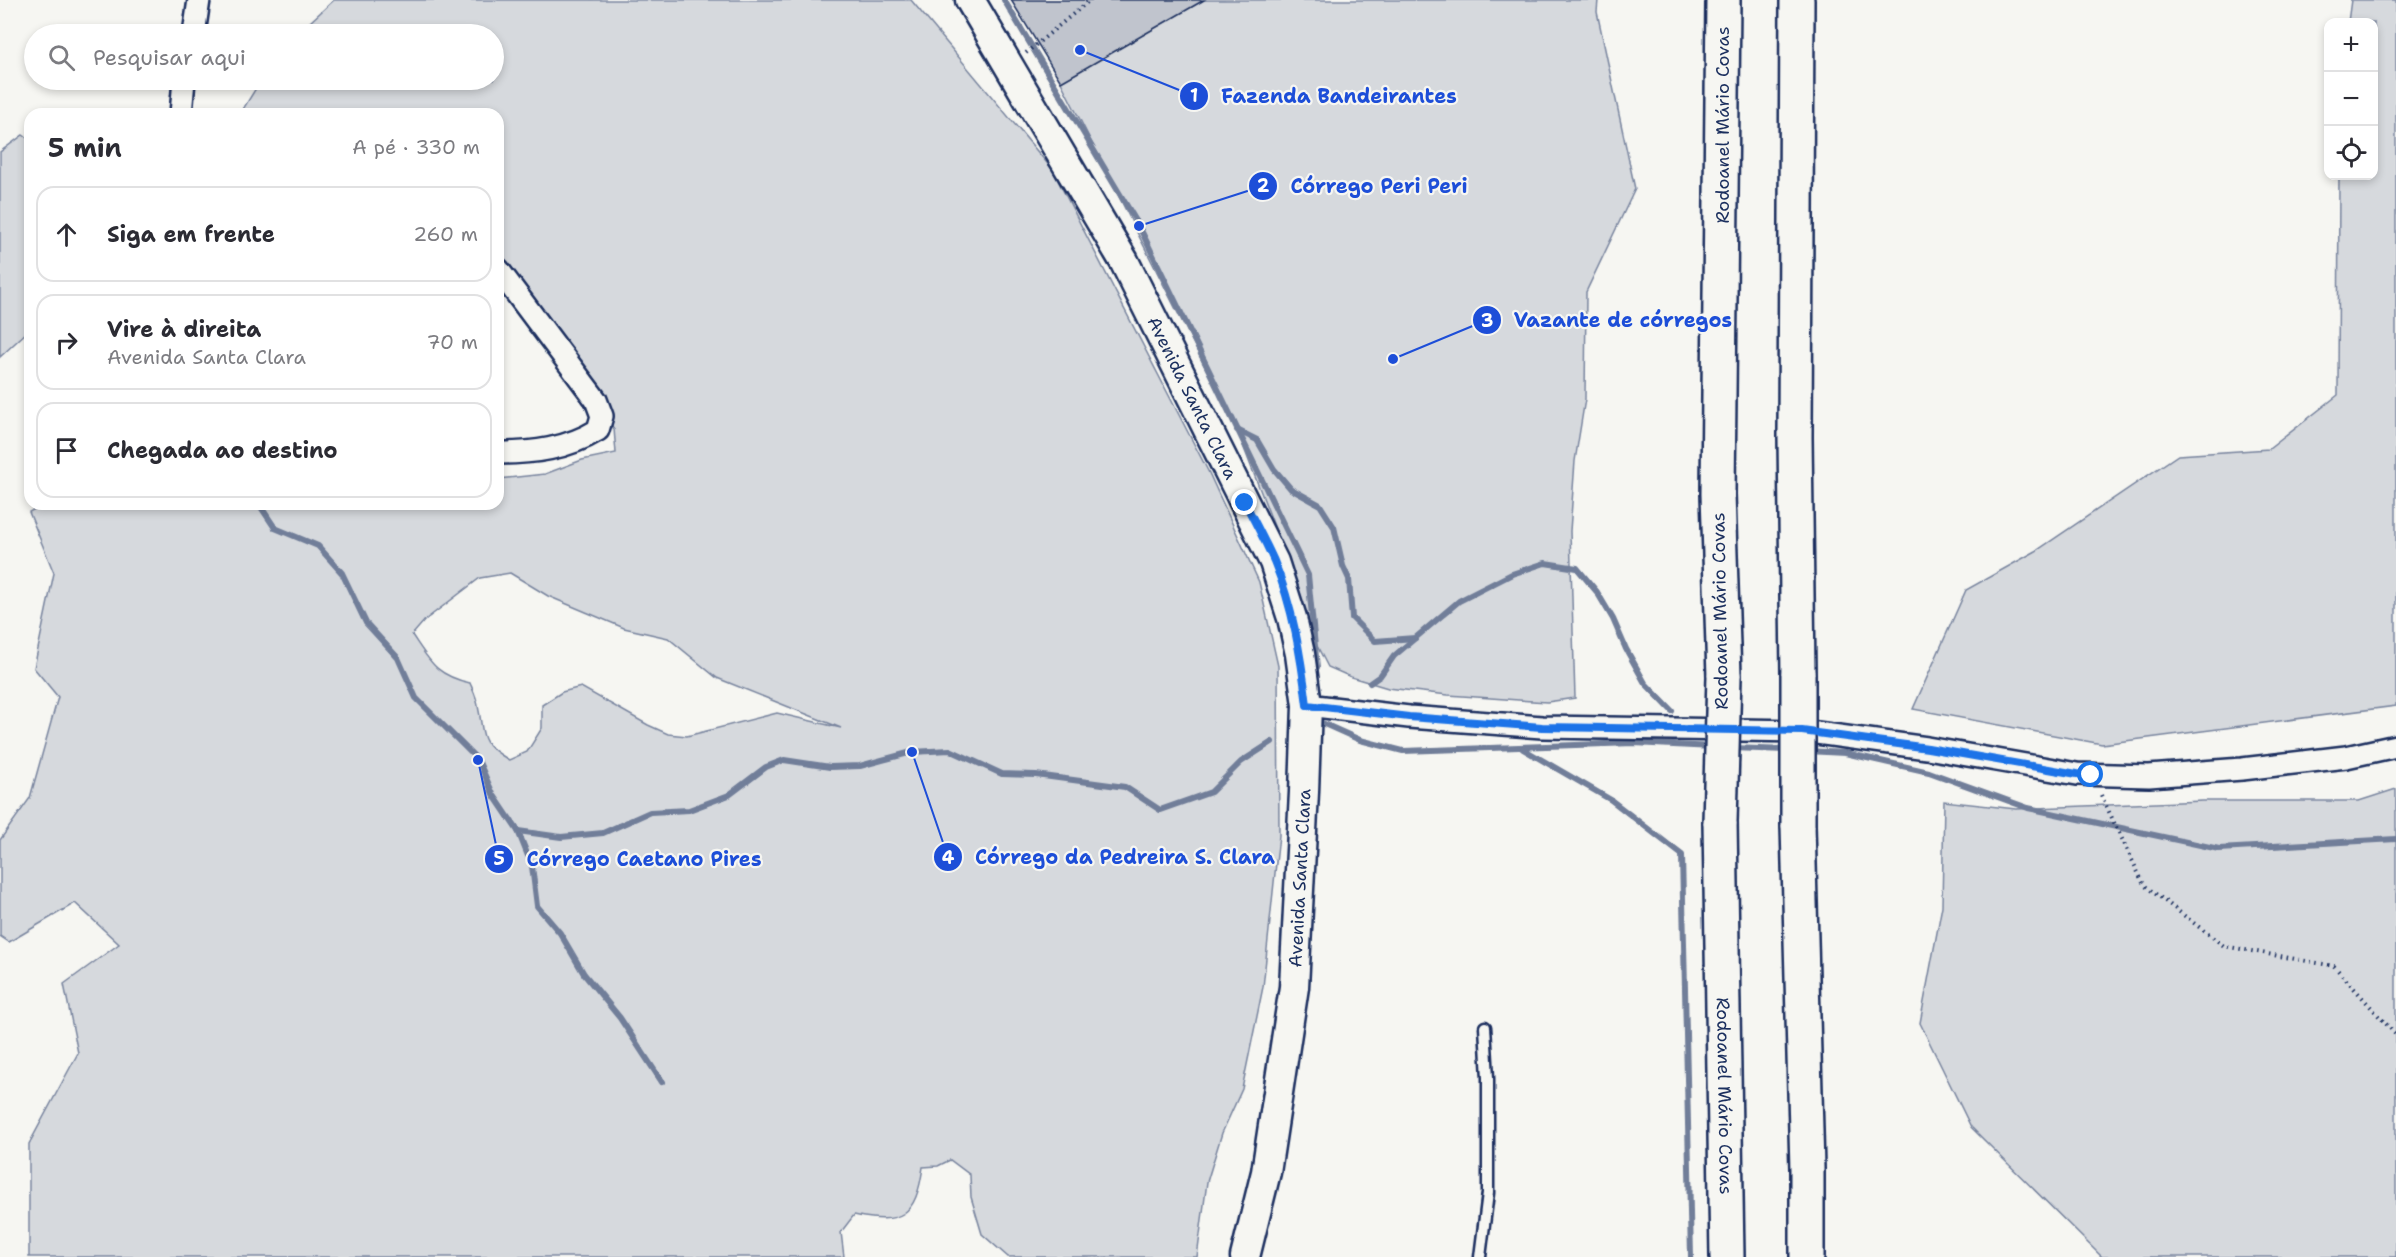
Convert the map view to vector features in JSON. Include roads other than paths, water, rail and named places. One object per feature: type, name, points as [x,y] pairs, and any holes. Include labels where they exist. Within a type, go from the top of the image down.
[{"type":"highway","name":"Rodoanel Mário Covas","points":[[1723,0],[1718,494],[1724,676],[1719,822],[1727,1257]]},
{"type":"highway","points":[[1797,0],[1795,437],[1798,825],[1807,1168],[1807,1257]]},
{"type":"street","points":[[195,24],[199,0]]},
{"type":"street","name":"Avenida Santa Clara","points":[[970,0],[1124,261],[1274,562],[1296,636],[1307,705],[1294,987],[1266,1172],[1245,1257]]},
{"type":"street","points":[[182,108],[183,90]]},
{"type":"street","points":[[504,277],[585,384],[601,410],[602,416],[598,430],[579,441],[541,452],[504,453]]},
{"type":"street","points":[[1307,705],[1409,717],[1542,727],[1802,731],[1928,748],[2091,775],[2149,776],[2242,769],[2346,757],[2396,746]]},
{"type":"lane","points":[[1480,1257],[1488,1193],[1488,1078],[1485,1027]]},
{"type":"waterway","points":[[1004,0],[1139,226],[1308,575],[1317,667]]},
{"type":"waterway","points":[[1237,430],[1257,440],[1274,469],[1291,489],[1320,505],[1334,527],[1343,566],[1349,579],[1352,618],[1375,641],[1415,638]]},
{"type":"waterway","points":[[263,510],[275,528],[318,546],[342,573],[366,623],[398,658],[416,698],[478,760],[493,794],[518,831],[532,866],[537,906],[560,933],[584,974],[620,1018],[662,1082]]},
{"type":"waterway","points":[[1370,683],[1380,676],[1394,656],[1459,601],[1512,574],[1545,563],[1577,568],[1597,592],[1613,619],[1645,683],[1672,711]]},
{"type":"waterway","points":[[1322,723],[1360,740],[1403,751],[1634,743],[1713,747]]},
{"type":"waterway","points":[[518,831],[561,837],[603,833],[650,812],[689,810],[729,795],[766,767],[784,760],[830,767],[860,766],[912,752],[950,750],[1002,774],[1036,775],[1125,787],[1160,810],[1211,792],[1241,762],[1272,742]]},
{"type":"waterway","points":[[1732,748],[1788,750]]},
{"type":"waterway","points":[[1523,749],[1611,800],[1682,855],[1691,1257]]},
{"type":"waterway","points":[[1807,751],[1845,753],[1929,772],[2028,808],[2219,849],[2396,839]]},
{"type":"place","name":"Fazenda Bandeirantes","points":[[1080,50]]},
{"type":"place","name":"Córrego Peri Peri","points":[[1139,226]]},
{"type":"place","name":"Vazante de córregos","points":[[1393,359]]},
{"type":"place","name":"Córrego da Pedreira S. Clara","points":[[912,752]]},
{"type":"place","name":"Córrego Caetano Pires","points":[[478,760]]}]
